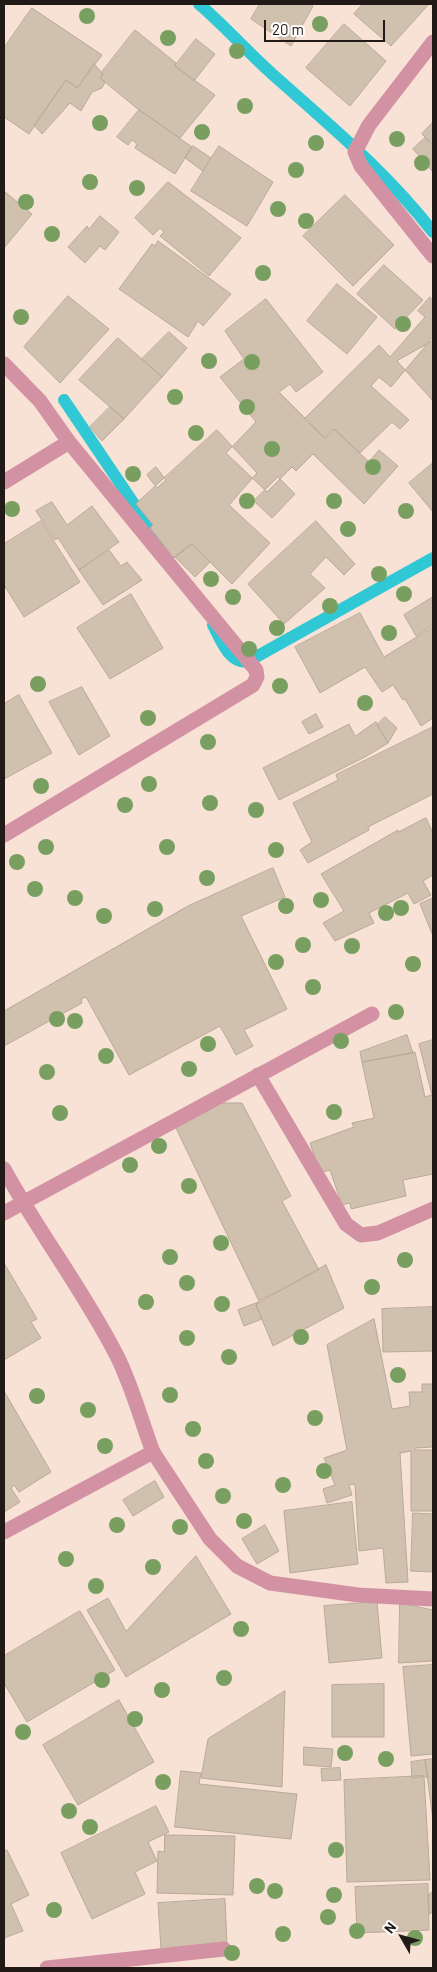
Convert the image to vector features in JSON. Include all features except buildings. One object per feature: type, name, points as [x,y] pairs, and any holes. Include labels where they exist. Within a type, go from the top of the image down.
[{"type":"street","points":[[433,42],[368,125],[354,152],[360,166],[433,256]]},
{"type":"street","points":[[4,364],[40,401],[69,442],[256,670],[257,677],[253,685],[4,835]]},
{"type":"street","points":[[4,482],[69,442]]},
{"type":"street","points":[[4,1213],[372,1014]]},
{"type":"street","points":[[258,1075],[346,1224],[361,1235],[378,1232],[433,1208]]},
{"type":"street","points":[[4,1169],[22,1203],[84,1298],[117,1356],[153,1452],[210,1539],[237,1566],[270,1583],[358,1595],[433,1598]]},
{"type":"street","points":[[4,1532],[153,1452]]},
{"type":"street","points":[[48,1968],[224,1949]]},
{"type":"waterway","points":[[199,4],[269,71],[379,171],[433,232]]},
{"type":"waterway","points":[[64,400],[159,541]]},
{"type":"waterway","points":[[213,625],[230,654],[240,661],[247,662],[433,558]]}]
